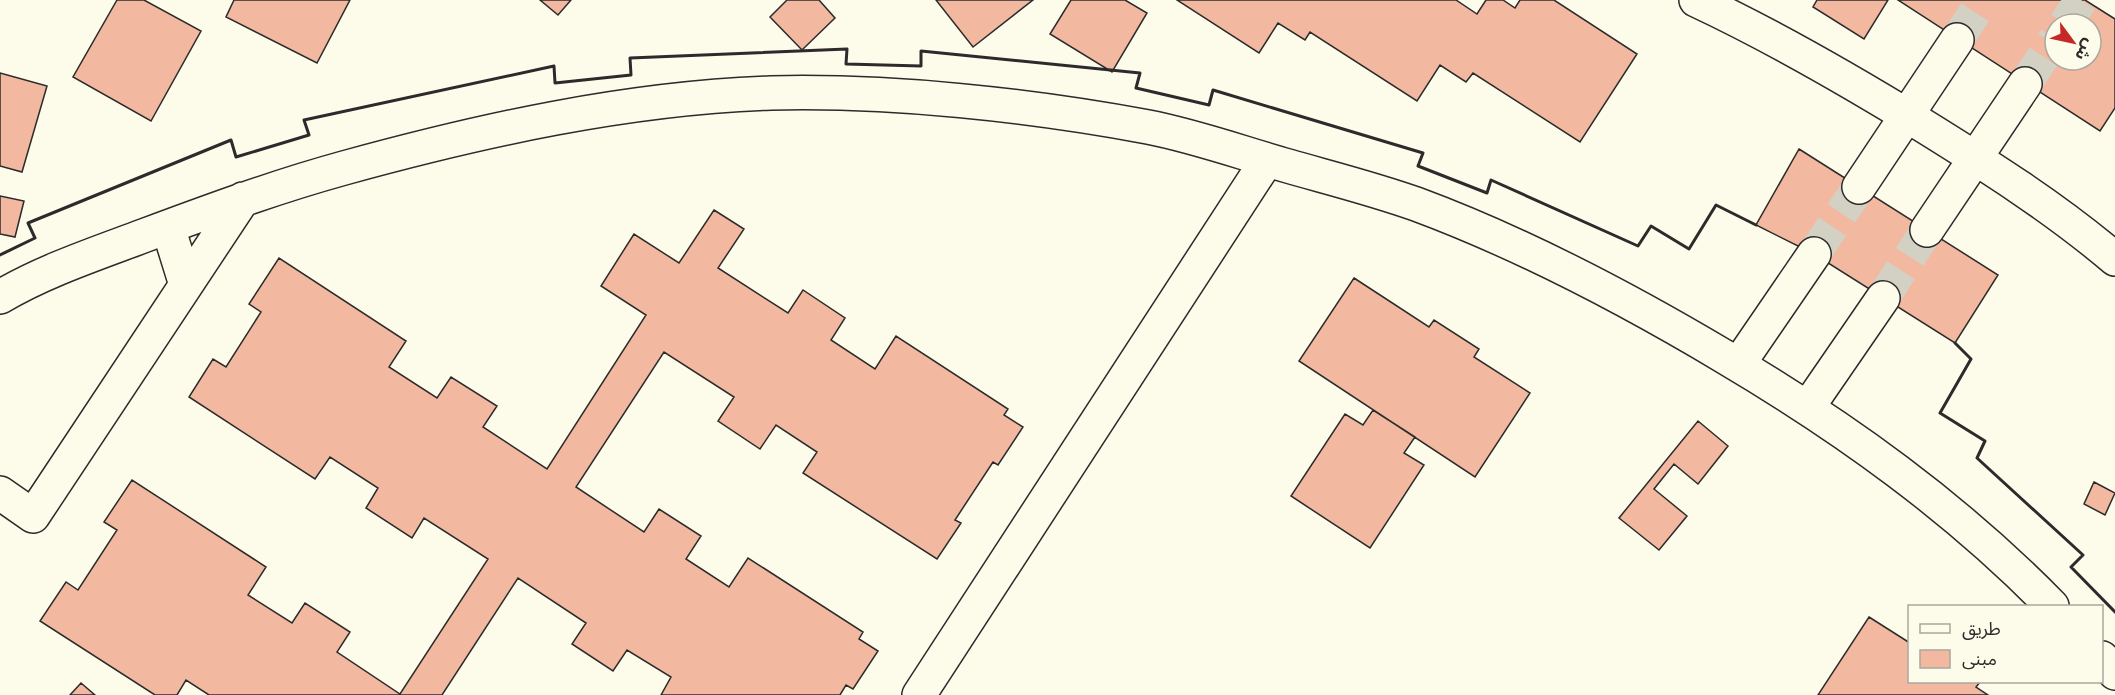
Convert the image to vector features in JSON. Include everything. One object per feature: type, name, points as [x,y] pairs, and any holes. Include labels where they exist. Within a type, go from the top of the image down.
[{"type":"street","points":[[1696,0],[1805,54],[1905,114],[2072,223],[2115,259]]},
{"type":"street","points":[[1858,187],[1957,40]]},
{"type":"street","points":[[1927,230],[2025,84]]},
{"type":"street","points":[[0,297],[87,257],[285,184],[375,159],[479,135],[569,117],[674,101],[771,93],[948,100],[1153,128],[1414,203],[1578,274],[1656,316],[1843,430],[1964,522],[2051,605]]},
{"type":"street","points":[[919,695],[1267,160]]},
{"type":"street","points":[[0,493],[33,516],[243,199]]},
{"type":"street","points":[[168,227],[186,285]]},
{"type":"street","points":[[1738,365],[1814,254]]},
{"type":"street","points":[[1808,407],[1883,298]]},
{"type":"street","points":[[2103,659],[2115,673]]},
{"type":"building","points":[[117,0],[144,0],[201,31],[151,121],[73,77]]},
{"type":"building","points":[[234,0],[350,0],[317,63],[226,17]]},
{"type":"building","points":[[540,0],[571,0],[558,15]]},
{"type":"building","points":[[787,0],[819,0],[835,18],[802,50],[770,17]]},
{"type":"building","points":[[936,0],[1033,0],[973,47]]},
{"type":"building","points":[[1071,0],[1125,0],[1147,13],[1112,72],[1050,34]]},
{"type":"building","points":[[1177,0],[1456,0],[1477,14],[1486,0],[1503,0],[1515,8],[1520,0],[1554,0],[1637,54],[1580,142],[1473,73],[1466,82],[1440,65],[1417,101],[1310,32],[1305,40],[1278,23],[1259,53]]},
{"type":"building","points":[[1817,0],[1888,0],[1864,39],[1813,7]]},
{"type":"building","points":[[1898,0],[2085,0],[2115,19],[2115,108],[2100,131]]},
{"type":"building","points":[[0,73],[47,86],[22,172],[0,166]]},
{"type":"building","points":[[1799,149],[1998,275],[1955,343],[1814,254],[1756,225]]},
{"type":"building","points":[[0,196],[24,201],[15,237],[0,234]]},
{"type":"building","points":[[714,210],[744,229],[718,268],[788,313],[803,290],[845,318],[831,340],[875,369],[896,336],[1008,409],[1004,415],[1023,427],[998,465],[993,462],[955,520],[961,523],[937,559],[803,473],[817,452],[776,425],[760,449],[718,421],[734,397],[664,352],[576,487],[644,532],[659,509],[701,536],[686,559],[729,587],[748,558],[863,632],[859,639],[878,651],[853,689],[846,685],[840,695],[661,695],[671,677],[627,650],[613,671],[572,644],[586,623],[518,578],[442,695],[209,695],[186,680],[177,695],[155,695],[40,621],[66,582],[78,590],[117,530],[104,522],[132,480],[266,567],[248,595],[292,623],[305,603],[350,632],[337,652],[400,694],[488,559],[424,518],[412,538],[366,508],[378,488],[330,457],[315,479],[189,397],[213,359],[226,367],[261,312],[249,304],[279,258],[406,341],[389,367],[437,398],[451,377],[497,406],[483,427],[547,469],[646,315],[601,286],[634,234],[679,263]]},
{"type":"building","points":[[1354,278],[1429,327],[1434,320],[1479,349],[1474,357],[1530,393],[1475,477],[1299,361]]},
{"type":"building","points":[[1373,410],[1415,437],[1404,453],[1424,465],[1370,548],[1291,496],[1345,414],[1363,425]]},
{"type":"building","points":[[1698,421],[1728,446],[1698,484],[1674,464],[1654,489],[1687,516],[1659,550],[1619,518]]},
{"type":"building","points":[[2094,482],[2115,493],[2105,515],[2084,504]]},
{"type":"building","points":[[1869,617],[1908,642],[1908,683],[1979,683],[1976,687],[1988,695],[1818,695]]},
{"type":"building","points":[[81,683],[95,695],[70,695]]},
{"type":"tunnel","points":[[1957,40],[1983,0]]},
{"type":"tunnel","points":[[2073,12],[2081,0]]},
{"type":"tunnel","points":[[2025,84],[2043,57]]},
{"type":"tunnel","points":[[1814,254],[1859,187]]},
{"type":"tunnel","points":[[1883,298],[1927,230]]},
{"type":"wall","points":[[0,255],[35,238],[28,223],[231,140],[236,157],[309,135],[304,120],[554,66],[555,83],[631,75],[630,58],[847,49],[846,64],[921,66],[921,51],[1140,73],[1136,88],[1209,105],[1213,90],[1423,153],[1418,166],[1487,193],[1491,180],[1638,246],[1651,226],[1689,249],[1716,205],[1756,225]]},
{"type":"wall","points":[[1955,343],[1971,359],[1940,413],[1985,441],[1977,458],[2083,555],[2071,567],[2115,612]]}]
